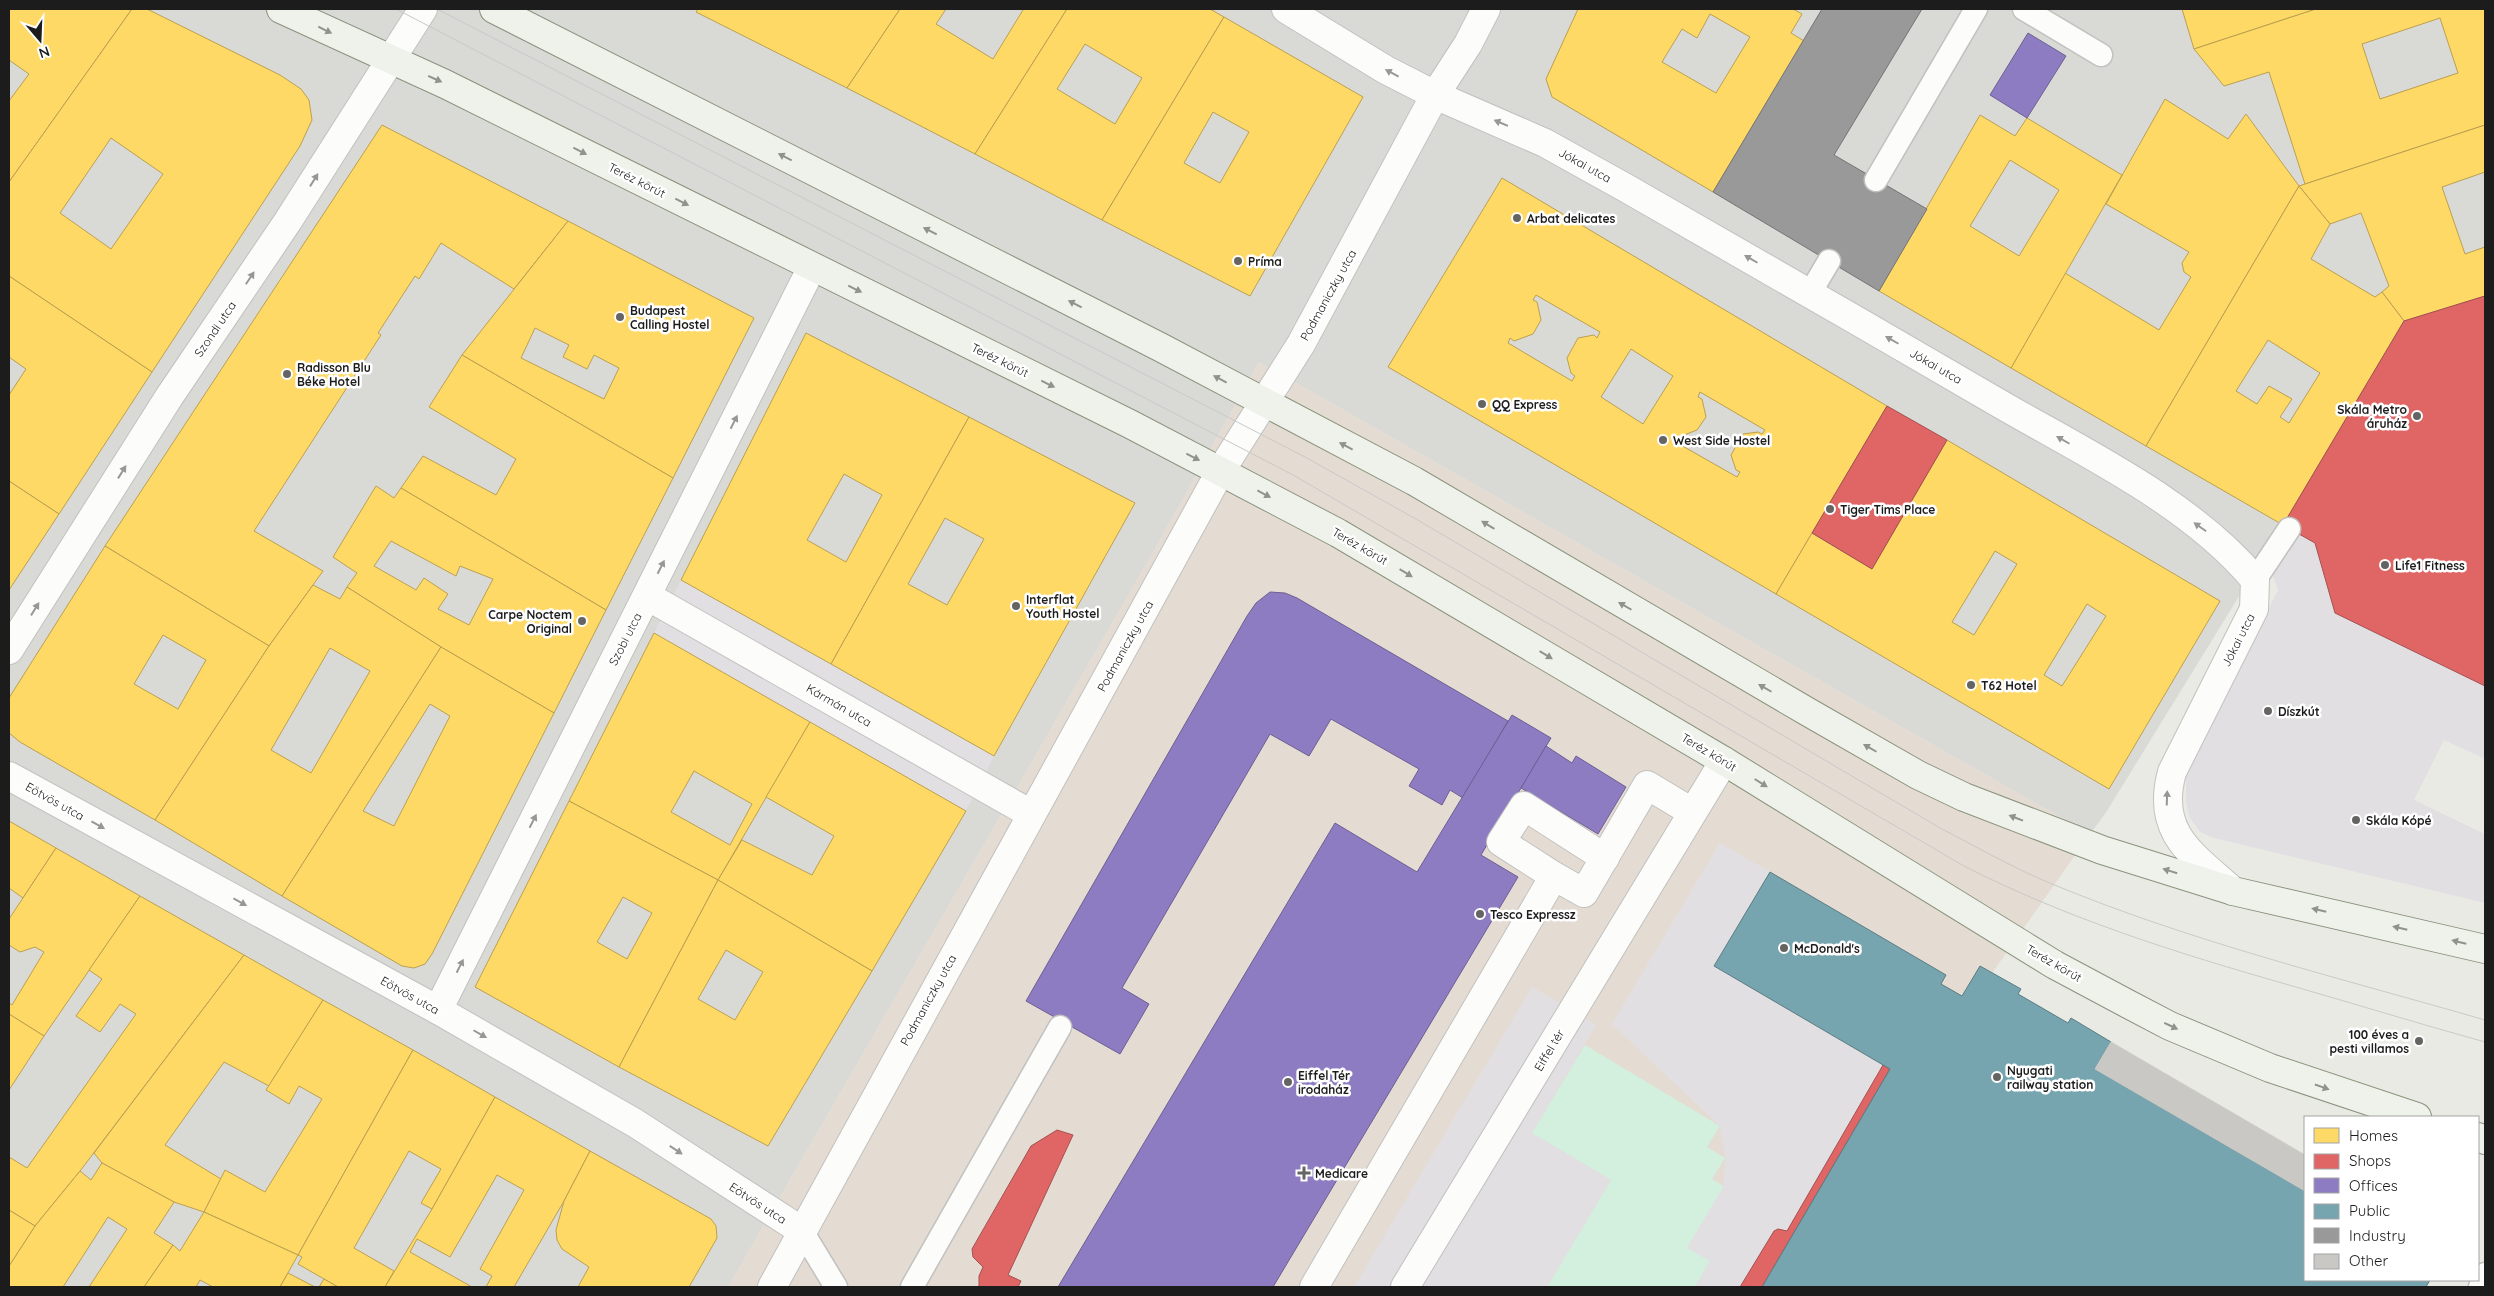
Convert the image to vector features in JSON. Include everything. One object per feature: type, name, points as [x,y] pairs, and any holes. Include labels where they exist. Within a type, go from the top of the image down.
[{"type":"main road","name":"Teréz körút","points":[[281,9],[445,84],[1130,424],[1338,533],[1724,760],[2054,965],[2128,1004],[2178,1029],[2270,1068],[2414,1116]]},
{"type":"main road","points":[[494,9],[1142,338],[1414,481],[1918,775],[1988,807],[2102,850],[2233,891],[2485,949]]},
{"type":"street","name":"Szondi utca","points":[[9,650],[169,397],[288,221],[423,9]]},
{"type":"street","name":"Jókai utca","points":[[1286,9],[1386,70],[1435,95],[1545,143],[1810,293],[2133,480],[2215,538],[2255,580],[2254,608],[2172,772],[2166,792],[2166,807],[2175,831],[2184,847],[2233,891]]},
{"type":"street","name":"Podmaniczky utca","points":[[772,1287],[1220,472],[1301,344],[1435,95],[1468,44],[1486,9]]},
{"type":"street","name":"Szobi utca","points":[[438,1010],[812,267]]},
{"type":"street","name":"Kármán utca","points":[[647,596],[1031,814]]},
{"type":"street","name":"Eiffel tér","points":[[1405,1287],[1724,760]]},
{"type":"street","name":"Eötvös utca","points":[[9,776],[438,1010],[635,1123],[802,1231]]},
{"type":"street","points":[[1605,858],[1524,806],[1508,821],[1501,842],[1584,893],[1605,858],[1648,785],[1692,812]]},
{"type":"street","points":[[1314,1287],[1554,876]]},
{"type":"lane","points":[[1876,180],[1976,9]]},
{"type":"lane","points":[[2024,9],[2101,56]]},
{"type":"lane","points":[[1810,293],[1829,260]]},
{"type":"lane","points":[[2255,580],[2290,529]]},
{"type":"lane","points":[[912,1287],[1060,1027]]},
{"type":"lane","points":[[802,1231],[836,1287]]},
{"type":"lane","points":[[2480,1287],[2485,1274]]},
{"type":"shaded area","points":[[9,9],[2485,9],[2485,296],[2404,321],[2283,525],[2105,814],[2090,834],[1259,362],[1155,549],[728,1287],[9,1287]]},
{"type":"shaded area","points":[[1259,362],[2090,834],[1964,1013],[1791,1287],[728,1287],[1155,549]]},
{"type":"shaded area","points":[[2291,530],[2315,543],[2335,613],[2485,686],[2485,759],[2444,740],[2414,800],[2485,834],[2485,903],[2214,838],[2200,832],[2190,818],[2186,803],[2186,773],[2278,590],[2269,566]]},
{"type":"shaded area","points":[[681,580],[994,756],[966,811],[654,633]]},
{"type":"shaded area","points":[[1720,843],[1770,872],[1715,966],[1883,1065],[1787,1231],[1778,1229],[1774,1231],[1740,1287],[1695,1287],[1710,1261],[1687,1248],[1724,1186],[1725,1158],[1720,1126],[1612,1024]]},
{"type":"shaded area","points":[[1532,987],[1596,1025],[1532,1133],[1611,1180],[1547,1287],[1354,1287]]},
{"type":"green space","points":[[1585,1045],[1720,1126],[1707,1147],[1725,1158],[1712,1179],[1724,1186],[1687,1248],[1710,1261],[1695,1287],[1547,1287],[1611,1180],[1532,1133]]},
{"type":"building: Homes","points":[[9,9],[132,9],[9,182],[9,101],[29,74],[9,60]]},
{"type":"building: Homes","points":[[132,9],[147,9],[280,75],[301,89],[309,100],[312,120],[300,146],[152,372],[9,276],[9,182]],"holes":[[[111,138],[163,174],[111,249],[60,213]]]},
{"type":"building: Homes","points":[[698,9],[900,9],[847,88],[696,12]]},
{"type":"building: Homes","points":[[900,9],[946,9],[936,24],[993,59],[1023,10],[1021,9],[1067,9],[975,154],[847,88]]},
{"type":"building: Homes","points":[[1067,9],[1210,9],[1224,17],[1102,220],[975,154]],"holes":[[[1085,44],[1142,78],[1115,124],[1057,89]]]},
{"type":"building: Homes","points":[[1578,9],[1793,9],[1802,14],[1791,33],[1804,41],[1713,192],[1552,97],[1546,79]],"holes":[[[1710,14],[1750,37],[1716,93],[1662,62],[1682,29],[1697,38]]]},
{"type":"building: Homes","points":[[2182,9],[2316,9],[2194,49]]},
{"type":"building: Homes","points":[[2316,9],[2485,9],[2485,125],[2305,184],[2269,72],[2224,86],[2194,49]],"holes":[[[2440,18],[2458,73],[2380,99],[2362,44]]]},
{"type":"building: Homes","points":[[1224,17],[1363,97],[1250,296],[1102,220]],"holes":[[[1213,112],[1249,132],[1220,183],[1184,163]]]},
{"type":"building: Homes","points":[[2165,99],[2228,139],[2246,114],[2299,186],[2146,446],[2011,368],[2065,273],[2159,330],[2191,277],[2184,272],[2182,263],[2189,252],[2106,204]]},
{"type":"building: Homes","points":[[1980,115],[2015,136],[2027,118],[2122,175],[2011,368],[1879,291]],"holes":[[[2010,160],[2059,190],[2019,256],[1970,226]]]},
{"type":"building: Homes","name":"Radisson Blu Béke Hotel","points":[[382,125],[568,221],[514,289],[441,243],[419,279],[415,276],[378,333],[381,335],[254,531],[323,571],[269,646],[105,546]]},
{"type":"building: Homes","points":[[2485,125],[2485,172],[2442,187],[2465,254],[2485,247],[2485,296],[2404,321],[2382,292],[2389,286],[2361,213],[2330,224],[2299,186]]},
{"type":"building: Homes","points":[[1502,178],[1887,406],[1776,594],[1388,367]],"holes":[[[1536,295],[1600,332],[1597,338],[1594,335],[1578,338],[1567,358],[1571,373],[1575,376],[1572,381],[1508,343],[1510,338],[1514,341],[1533,334],[1541,320],[1537,302],[1533,300]],[[1631,349],[1673,376],[1643,424],[1601,397]],[[1700,392],[1765,430],[1762,434],[1758,432],[1743,434],[1731,455],[1736,470],[1740,472],[1737,477],[1672,440],[1675,435],[1679,437],[1697,430],[1706,417],[1702,399],[1698,397]]]},
{"type":"building: Homes","points":[[2299,186],[2330,224],[2311,259],[2375,297],[2382,292],[2404,321],[2283,525],[2146,446]],"holes":[[[2268,340],[2320,373],[2289,423],[2280,417],[2292,399],[2269,386],[2257,404],[2236,391]]]},
{"type":"building: Homes","points":[[568,221],[754,318],[673,478],[462,355]],"holes":[[[535,328],[569,345],[563,357],[587,369],[594,355],[619,368],[604,399],[521,358]]]},
{"type":"building: Homes","points":[[9,276],[152,372],[59,514],[9,481],[9,395],[26,369],[9,357]]},
{"type":"building: Homes","points":[[806,333],[969,417],[831,664],[681,580]],"holes":[[[844,474],[882,495],[846,562],[807,540]]]},
{"type":"building: Homes","points":[[462,355],[673,478],[606,610],[401,488],[423,456],[496,495],[516,459],[429,407]]},
{"type":"building: Homes","points":[[969,417],[1135,503],[994,756],[831,664]],"holes":[[[945,518],[984,539],[947,605],[908,584]]]},
{"type":"building: Homes","points":[[1947,440],[2220,601],[2109,789],[1776,594],[1812,533],[1872,569]],"holes":[[[1995,551],[2017,564],[1974,635],[1952,622]],[[2087,604],[2106,616],[2062,686],[2044,675]]]},
{"type":"building: Homes","points":[[9,481],[59,514],[9,590]]},
{"type":"building: Homes","points":[[376,486],[394,498],[401,488],[606,610],[554,713],[441,647],[347,587],[357,573],[333,557]],"holes":[[[391,541],[456,576],[460,566],[493,579],[469,625],[438,609],[448,594],[424,578],[416,590],[374,566]]]},
{"type":"building: Homes","points":[[105,546],[269,646],[155,820],[20,742],[9,733],[9,698]],"holes":[[[163,635],[206,660],[178,709],[134,684]]]},
{"type":"building: Homes","points":[[313,585],[340,599],[347,587],[441,647],[282,896],[155,820],[269,646]],"holes":[[[330,648],[370,671],[311,773],[271,750]]]},
{"type":"building: Homes","points":[[654,633],[810,722],[718,880],[569,801]],"holes":[[[694,771],[752,804],[730,845],[671,812]]]},
{"type":"building: Homes","points":[[441,647],[554,713],[432,954],[425,964],[414,968],[402,966],[282,896]],"holes":[[[430,704],[450,716],[394,826],[363,811]]]},
{"type":"building: Homes","points":[[810,722],[966,811],[872,971],[718,880],[742,840],[812,875],[834,836],[766,797]]},
{"type":"building: Homes","points":[[569,801],[718,880],[619,1067],[475,987]],"holes":[[[623,897],[652,913],[627,959],[597,942]]]},
{"type":"building: Homes","points":[[9,821],[56,848],[23,898],[9,888]]},
{"type":"building: Homes","points":[[56,848],[140,896],[44,1036],[9,1014],[9,1003],[12,1005],[44,952],[35,947],[20,952],[9,945],[9,919]]},
{"type":"building: Homes","points":[[718,880],[872,971],[768,1146],[619,1067]],"holes":[[[726,950],[763,972],[735,1020],[698,999]]]},
{"type":"building: Homes","points":[[140,896],[244,955],[80,1171],[35,1226],[9,1210],[9,1157],[27,1168],[136,1014],[120,1004],[100,1032],[76,1016],[102,979],[89,970]]},
{"type":"building: Homes","points":[[244,955],[323,1000],[269,1086],[224,1062],[165,1145],[221,1179],[204,1212],[174,1202],[102,1163],[94,1153]]},
{"type":"building: Homes","points":[[323,1000],[413,1050],[298,1255],[204,1212],[225,1170],[265,1192],[322,1099],[299,1086],[289,1104],[266,1090]]},
{"type":"building: Homes","points":[[9,1014],[44,1036],[9,1090]]},
{"type":"building: Homes","points":[[413,1050],[495,1097],[432,1209],[421,1203],[441,1169],[409,1151],[354,1248],[394,1271],[385,1287],[338,1287],[298,1264],[302,1257],[298,1255]]},
{"type":"building: Homes","points":[[495,1097],[590,1151],[564,1201],[514,1287],[486,1287],[492,1276],[480,1269],[524,1190],[497,1175],[450,1257],[417,1239],[410,1252],[472,1287],[385,1287],[432,1209]]},
{"type":"building: Homes","points":[[590,1151],[711,1219],[716,1226],[717,1238],[689,1287],[578,1287],[589,1267],[562,1249],[557,1240],[556,1230],[564,1201]]},
{"type":"building: Homes","points":[[102,1163],[174,1202],[154,1233],[173,1245],[144,1287],[89,1287],[127,1229],[108,1217],[63,1287],[9,1287],[9,1266],[35,1226],[80,1171],[91,1180]]},
{"type":"building: Homes","points":[[9,1210],[35,1226],[9,1266]]},
{"type":"building: Homes","points":[[204,1212],[298,1255],[280,1287],[213,1287],[200,1280],[196,1287],[144,1287],[173,1245],[180,1251]]},
{"type":"building: Homes","points":[[288,1273],[315,1287],[280,1287]]},
{"type":"building: Homes","points":[[324,1279],[338,1287],[319,1287]]},
{"type":"building: Shops","name":"Skála Metro áruház","points":[[2485,296],[2485,686],[2335,613],[2315,543],[2283,525],[2404,321]]},
{"type":"building: Shops","points":[[1887,406],[1947,440],[1872,569],[1812,533]]},
{"type":"building: Shops","points":[[1883,1065],[1890,1069],[1762,1287],[1740,1287],[1774,1231],[1778,1229],[1787,1231]]},
{"type":"building: Shops","points":[[1057,1130],[1073,1135],[1008,1275],[1021,1281],[1018,1287],[979,1287],[979,1276],[983,1267],[973,1257],[972,1249],[1031,1146]]},
{"type":"building: Offices","points":[[2028,33],[2066,56],[2027,118],[1990,95]]},
{"type":"building: Offices","points":[[1270,592],[1285,593],[1297,598],[1508,721],[1463,798],[1450,790],[1442,805],[1409,786],[1419,769],[1331,719],[1309,756],[1270,734],[1122,988],[1149,1004],[1120,1054],[1026,1001],[1247,616],[1256,603]]},
{"type":"building: Offices","name":"Eiffel Tér irodaház","points":[[1512,715],[1551,738],[1481,855],[1518,877],[1273,1287],[1058,1287],[1335,823],[1417,872]]},
{"type":"building: Offices","points":[[1546,746],[1572,763],[1576,756],[1626,787],[1598,834],[1521,788]]},
{"type":"building: Public","name":"Nyugati railway station","points":[[1770,872],[1946,975],[1941,984],[1962,996],[1980,966],[2021,989],[2018,994],[2068,1023],[2071,1018],[2111,1042],[2095,1069],[2304,1190],[2304,1281],[2429,1281],[2426,1287],[1762,1287],[1890,1069],[1714,966]]},
{"type":"building: Industry","points":[[1822,9],[1922,9],[1834,155],[1927,209],[1879,291],[1713,192]]},
{"type":"building: Other","points":[[2111,1042],[2304,1154],[2304,1190],[2095,1069]]},
{"type":"tram line","points":[[396,9],[1295,476],[1964,866],[2083,919],[2164,947],[2485,1042]]},
{"type":"tram line","points":[[437,9],[1305,457],[1416,519],[1940,828],[2009,864],[2052,884],[2158,924],[2267,958],[2485,1020]]},
{"type":"place","name":"Arbat delicates","points":[[1517,218]]},
{"type":"place","name":"Príma","points":[[1238,261]]},
{"type":"place","name":"Budapest Calling Hostel","points":[[620,317]]},
{"type":"place","name":"Radisson Blu Béke Hotel","points":[[287,374]]},
{"type":"place","name":"QQ Express","points":[[1482,404]]},
{"type":"place","name":"Skála Metro áruház","points":[[2417,416]]},
{"type":"place","name":"West Side Hostel","points":[[1663,440]]},
{"type":"place","name":"Tiger Tims Place","points":[[1830,509]]},
{"type":"place","name":"Life1 Fitness","points":[[2385,565]]},
{"type":"place","name":"Interflat Youth Hostel","points":[[1016,606]]},
{"type":"place","name":"Carpe Noctem Original","points":[[582,621]]},
{"type":"place","name":"T62 Hotel","points":[[1971,685]]},
{"type":"place","name":"Díszkút","points":[[2268,711]]},
{"type":"place","name":"Skála Kópé","points":[[2356,820]]},
{"type":"place","name":"Tesco Expressz","points":[[1480,914]]},
{"type":"place","name":"McDonald's","points":[[1784,948]]},
{"type":"place","name":"100 éves a pesti villamos","points":[[2419,1041]]},
{"type":"place","name":"Nyugati railway station","points":[[1997,1077]]},
{"type":"place","name":"Eiffel Tér irodaház","points":[[1288,1082]]},
{"type":"place","name":"Medicare","points":[[1304,1173]]}]
